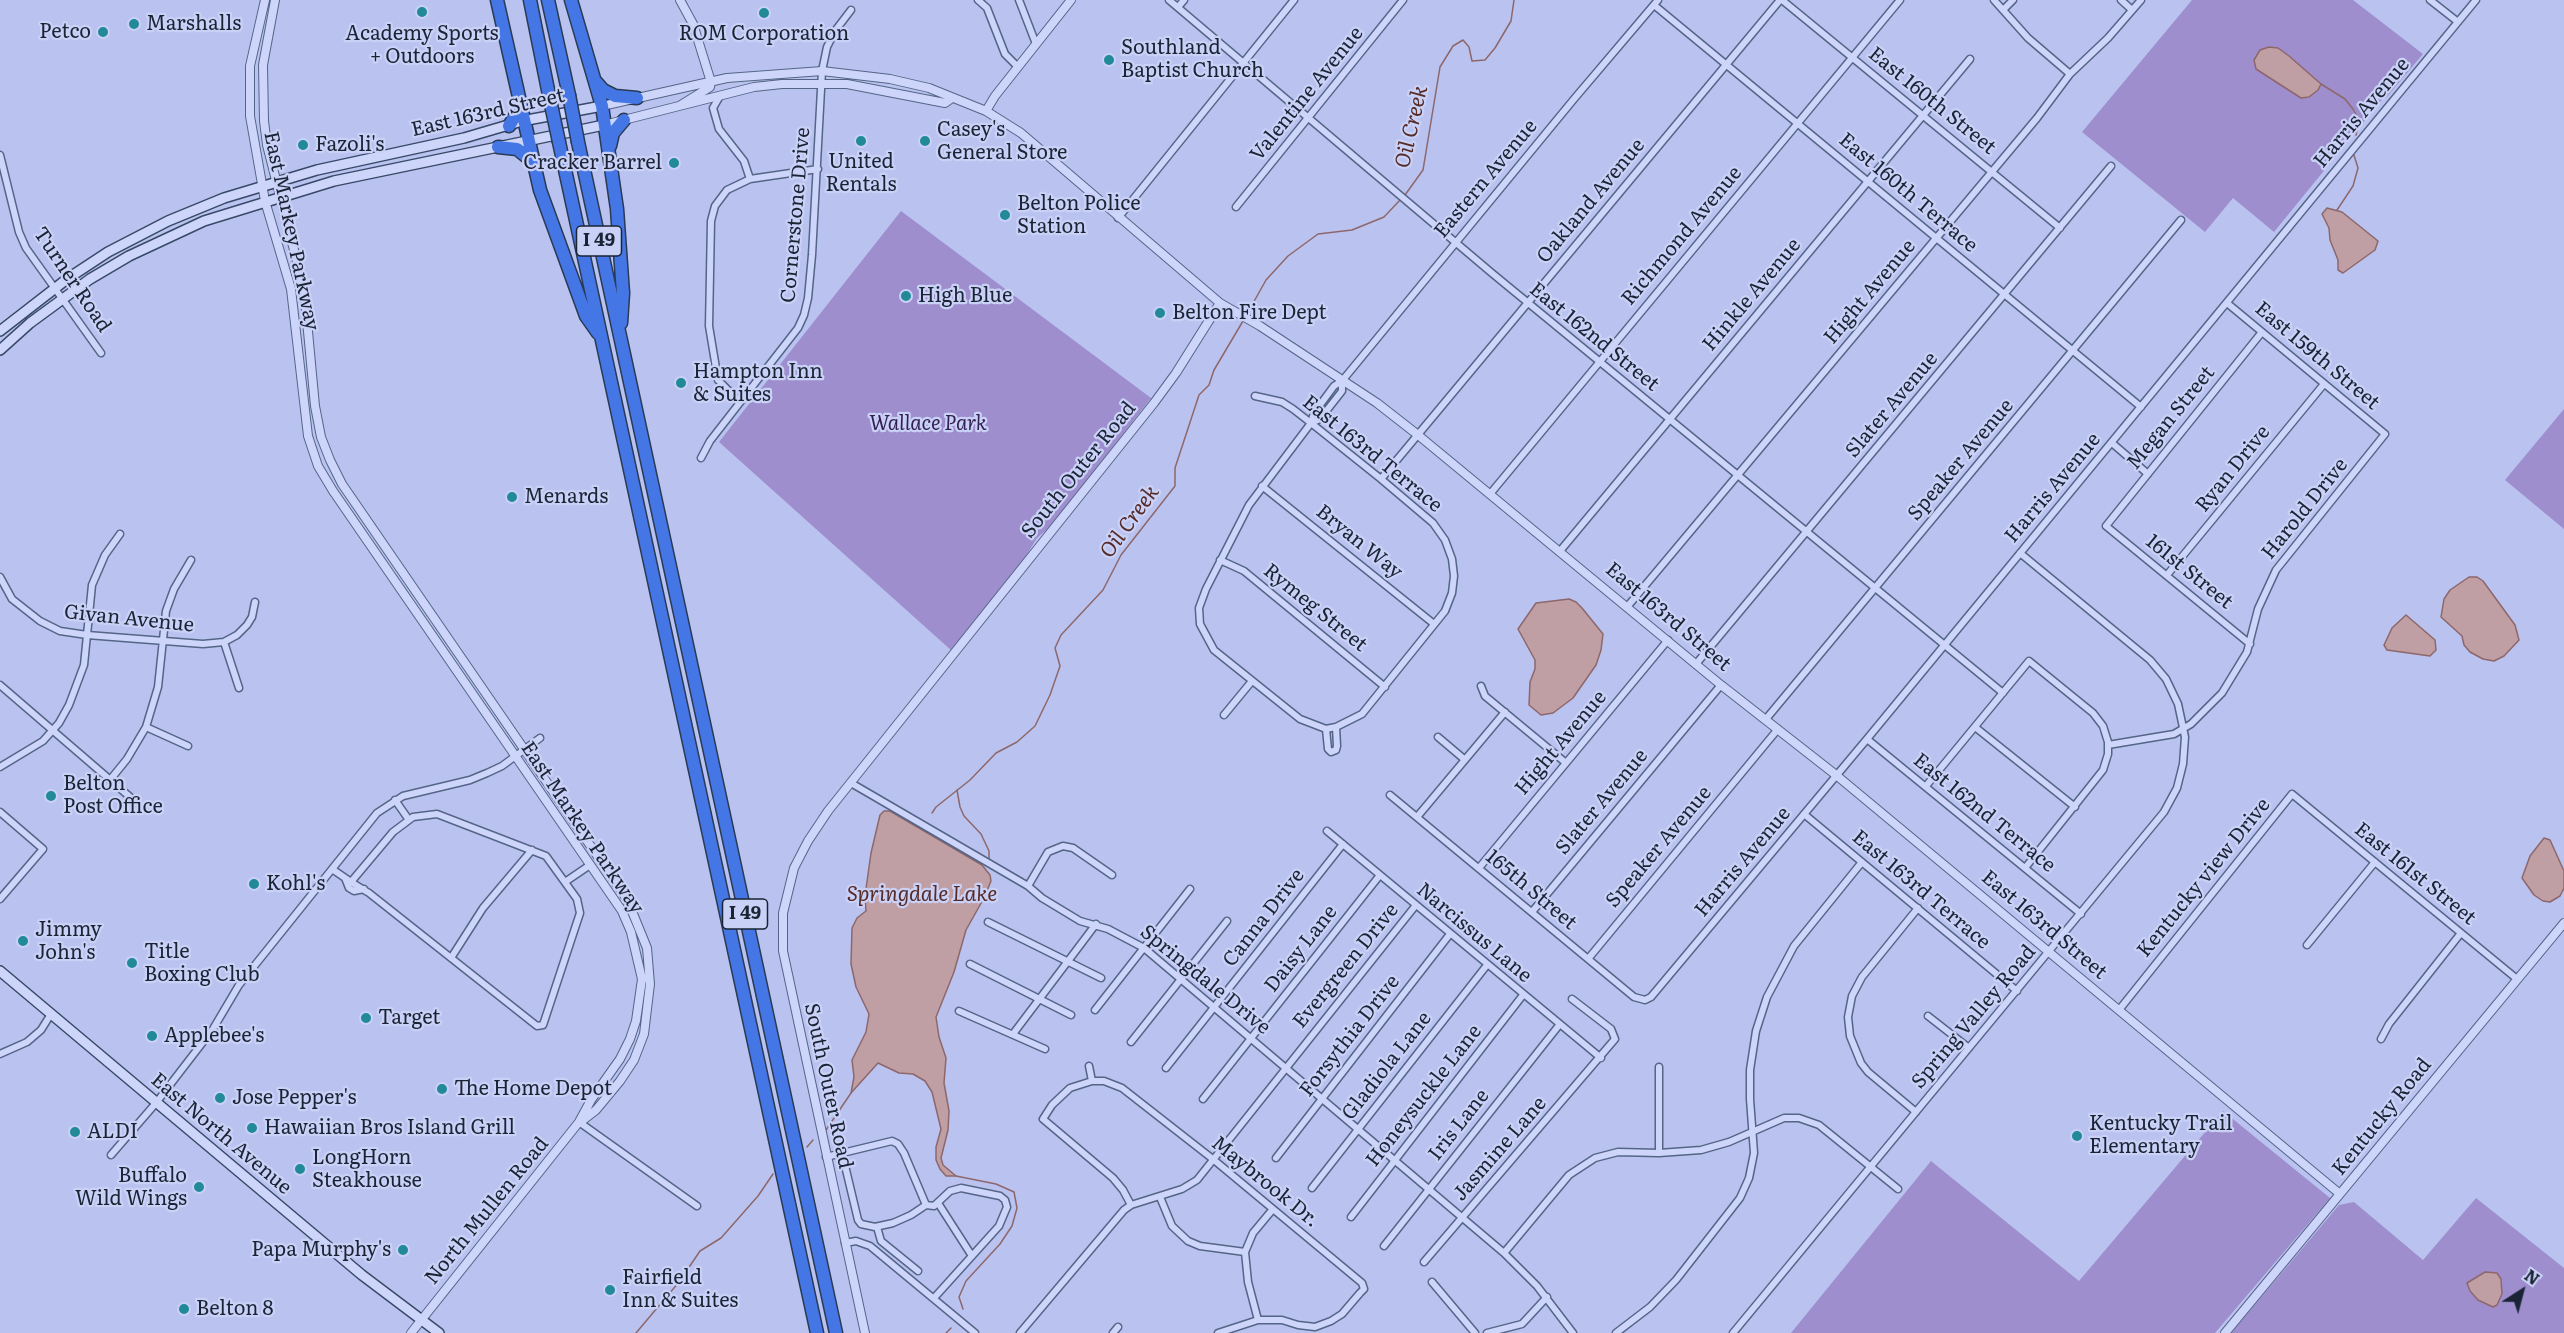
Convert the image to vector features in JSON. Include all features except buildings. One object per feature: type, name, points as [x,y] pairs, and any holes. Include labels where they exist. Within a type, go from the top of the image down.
[{"type":"highway","points":[[497,0],[522,121],[540,190],[586,316],[602,339]]},
{"type":"highway","name":"I 49","points":[[530,0],[815,1333]]},
{"type":"highway","name":"I 49","points":[[548,0],[836,1333]]},
{"type":"highway","points":[[571,0],[602,106],[617,209],[623,293],[621,339]]},
{"type":"highway","points":[[595,80],[609,94],[623,98],[637,98]]},
{"type":"highway","points":[[509,126],[520,108]]},
{"type":"highway","points":[[610,162],[610,144],[613,133],[624,120]]},
{"type":"highway","points":[[498,147],[517,149],[532,161]]},
{"type":"main road","name":"East 163rd Street","points":[[0,331],[54,289],[108,252],[168,220],[224,198],[317,170],[509,126],[522,121],[602,106]]},
{"type":"main road","name":"East 163rd Street","points":[[0,350],[30,323],[90,279],[170,236],[204,221],[281,195],[334,181],[604,125]]},
{"type":"main road","name":"East North Avenue","points":[[0,971],[348,1264],[439,1333]]},
{"type":"street","name":"East Markey Parkway","points":[[265,0],[249,66],[248,93],[265,201],[291,289],[308,436],[318,466],[622,911],[631,932],[642,979],[636,1021],[620,1059],[591,1100],[579,1122]]},
{"type":"street","name":"East Markey Parkway","points":[[275,0],[262,65],[264,121],[267,145],[304,289],[315,406],[321,437],[330,460],[342,484],[627,899],[647,948],[650,984],[644,1034],[634,1060],[596,1110],[579,1122]]},
{"type":"street","points":[[680,0],[693,24],[711,82],[710,87],[680,106]]},
{"type":"street","points":[[978,0],[987,8],[1005,54],[1018,67]]},
{"type":"street","points":[[1019,0],[1036,44]]},
{"type":"street","points":[[986,111],[1071,0]]},
{"type":"street","name":"East 162nd Street","points":[[1169,0],[1527,303],[2003,693]]},
{"type":"street","points":[[1178,7],[1184,0]]},
{"type":"street","points":[[1118,218],[1294,0]]},
{"type":"street","name":"Valentine Avenue","points":[[1236,207],[1403,0]]},
{"type":"street","name":"East 160th Street","points":[[1781,0],[2060,228]]},
{"type":"street","name":"Oakland Avenue","points":[[1381,479],[1781,0]]},
{"type":"street","name":"Richmond Avenue","points":[[1490,494],[1900,0]]},
{"type":"street","points":[[1994,0],[2028,38],[2070,74]]},
{"type":"street","points":[[2003,10],[2013,0]]},
{"type":"street","points":[[2121,0],[2132,10]]},
{"type":"street","name":"Hight Avenue","points":[[1627,607],[2037,118],[2070,74],[2108,38],[2141,0]]},
{"type":"street","points":[[2430,0],[2458,22]]},
{"type":"street","name":"Harris Avenue","points":[[1653,995],[1945,645],[2476,0]]},
{"type":"street","name":"East 160th Terrace","points":[[1656,2],[1726,65],[2141,407]]},
{"type":"street","name":"Eastern Avenue","points":[[1252,681],[1214,650],[1200,624],[1198,608],[1233,532],[1262,486],[1311,423],[1320,419],[1341,392],[1342,381],[1656,2]]},
{"type":"street","name":"Cornerstone Drive","points":[[701,458],[710,441],[798,328],[804,315],[809,290],[818,169],[822,71],[827,47],[835,31],[851,10]]},
{"type":"street","name":"Hinkle Avenue","points":[[1560,551],[1970,59]]},
{"type":"street","name":"East 163rd Street","points":[[602,106],[711,82],[761,74],[822,71],[929,87],[986,111],[1021,133],[1220,303],[1260,326],[1418,435],[1721,685],[1836,775],[2340,1194]]},
{"type":"street","name":"East 163rd Street","points":[[604,125],[754,87],[782,84],[848,84],[945,103],[952,98]]},
{"type":"street","points":[[713,108],[720,96]]},
{"type":"street","points":[[701,101],[713,108],[719,129],[744,161],[750,179]]},
{"type":"street","name":"Turner Road","points":[[0,155],[19,232],[34,261],[101,353]]},
{"type":"street","name":"Slater Avenue","points":[[1696,664],[2111,166]]},
{"type":"street","points":[[740,402],[718,380],[710,339],[711,220],[720,197],[727,190],[750,179],[818,169]]},
{"type":"street","name":"Speaker Avenue","points":[[1766,719],[2181,220]]},
{"type":"street","name":"South Outer Road","points":[[864,1333],[782,944],[785,898],[794,868],[804,847],[828,811],[1154,403],[1176,373],[1220,303]]},
{"type":"street","name":"East 159th Street","points":[[2227,303],[2385,434]]},
{"type":"street","name":"Megan Street","points":[[2106,526],[2262,332]]},
{"type":"street","name":"Ryan Drive","points":[[2167,575],[2324,384]]},
{"type":"street","name":"East 163rd Terrace","points":[[1256,396],[1282,402],[1381,479],[1433,523],[1445,540],[1452,559],[1454,576],[1452,593],[1444,611],[1434,624]]},
{"type":"street","name":"Harold Drive","points":[[2184,729],[2222,693],[2240,666],[2250,644],[2258,609],[2276,570],[2385,434]]},
{"type":"street","points":[[2112,443],[2148,474]]},
{"type":"street","name":"Bryan Way","points":[[1262,486],[1434,624]]},
{"type":"street","name":"161st Street","points":[[2106,526],[2250,644]]},
{"type":"street","points":[[0,767],[38,745],[53,730],[78,686],[84,665],[90,596],[95,575],[105,555],[120,534]]},
{"type":"street","name":"Spring Valley Road","points":[[1733,1333],[2081,914],[2171,801],[2183,764],[2184,729],[2173,692],[2150,660],[2020,553]]},
{"type":"street","points":[[110,780],[127,759],[146,727],[158,687],[161,641],[169,600],[191,560]]},
{"type":"street","name":"Rymeg Street","points":[[1221,560],[1244,571],[1384,687]]},
{"type":"street","name":"Givan Avenue","points":[[0,577],[12,599],[40,621],[60,631],[203,644],[224,642]]},
{"type":"street","points":[[239,688],[224,642],[237,635],[247,625],[252,617],[255,602]]},
{"type":"street","points":[[1224,716],[1252,681],[1300,718],[1326,729],[1336,727],[1362,714],[1434,624]]},
{"type":"street","name":"Hight Avenue","points":[[1479,868],[1668,640]]},
{"type":"street","points":[[1926,786],[2030,661],[2093,713],[2103,726],[2108,745],[2103,770],[2025,868]]},
{"type":"street","points":[[0,685],[137,803]]},
{"type":"street","name":"Slater Avenue","points":[[1532,912],[1721,685]]},
{"type":"street","points":[[1481,686],[1485,696],[1566,763]]},
{"type":"street","points":[[1417,817],[1505,712]]},
{"type":"street","points":[[146,727],[188,746]]},
{"type":"street","points":[[1326,729],[1328,750],[1331,752],[1336,750],[1337,746],[1336,727]]},
{"type":"street","points":[[1975,727],[2075,807]]},
{"type":"street","name":"Speaker Avenue","points":[[1588,959],[1778,729]]},
{"type":"street","points":[[2108,745],[2165,737],[2184,729]]},
{"type":"street","points":[[1438,737],[1464,759]]},
{"type":"street","points":[[111,1155],[156,1103],[213,1029],[239,985],[377,813],[396,800],[422,790],[470,780],[502,766],[540,738]]},
{"type":"street","name":"East 162nd Terrace","points":[[1867,739],[2081,914]]},
{"type":"street","name":"Springdale Drive","points":[[851,783],[1028,886],[1042,898],[1080,921],[1096,924],[1144,948],[1504,1253],[1547,1297],[1573,1333]]},
{"type":"street","name":"East 161st Street","points":[[2292,794],[2517,979]]},
{"type":"street","name":"Kentucky view Drive","points":[[2119,1010],[2292,794]]},
{"type":"street","name":"165th Street","points":[[1390,795],[1634,997],[1645,1000],[1653,995]]},
{"type":"street","points":[[396,800],[409,820]]},
{"type":"street","points":[[0,812],[43,849],[0,899]]},
{"type":"street","points":[[332,869],[348,880],[349,888],[354,891],[364,889],[537,1026],[543,1025],[580,913],[578,899],[546,856],[437,814],[413,817],[393,832],[348,880]]},
{"type":"street","name":"East 163rd Terrace","points":[[1804,814],[2017,991]]},
{"type":"street","name":"Narcissus Lane","points":[[1327,831],[1601,1058]]},
{"type":"street","name":"Canna Drive","points":[[1166,1068],[1343,844]]},
{"type":"street","points":[[1028,886],[1048,852],[1063,846],[1073,848],[1112,875]]},
{"type":"street","points":[[452,958],[483,908],[532,850]]},
{"type":"street","points":[[1616,1333],[1650,1307],[1676,1280],[1740,1198],[1752,1167],[1751,1061],[1756,1031],[1767,997],[1791,950],[1862,862]]},
{"type":"street","points":[[2307,945],[2375,862]]},
{"type":"street","points":[[565,882],[590,865]]},
{"type":"street","name":"Daisy Lane","points":[[1203,1099],[1380,875]]},
{"type":"street","points":[[1095,1010],[1190,889]]},
{"type":"street","name":"Evergreen Drive","points":[[1131,1205],[1190,1186],[1214,1161],[1416,905]]},
{"type":"street","points":[[1916,1112],[1868,1072],[1861,1063],[1850,1036],[1848,1017],[1852,996],[1862,977],[1918,908]]},
{"type":"street","points":[[1131,1042],[1227,921]]},
{"type":"street","points":[[988,922],[1101,978]]},
{"type":"street","name":"Kentucky Road","points":[[2225,1333],[2564,923]]},
{"type":"street","points":[[1013,1034],[1096,924]]},
{"type":"street","points":[[2381,1039],[2390,1024],[2462,933]]},
{"type":"street","name":"Forsythia Drive","points":[[1276,1158],[1450,934]]},
{"type":"street","points":[[970,964],[1071,1015]]},
{"type":"street","name":"Gladiola Lane","points":[[1312,1188],[1487,965]]},
{"type":"street","name":"Honeysuckle Lane","points":[[1351,1217],[1523,995]]},
{"type":"street","name":"Jasmine Lane","points":[[1424,1262],[1616,1039],[1615,1034],[1572,999]]},
{"type":"street","points":[[959,1011],[1045,1049]]},
{"type":"street","points":[[0,1054],[27,1042],[41,1030],[51,1014]]},
{"type":"street","points":[[1928,1016],[1969,1048]]},
{"type":"street","name":"Iris Lane","points":[[1384,1246],[1560,1024]]},
{"type":"street","points":[[1020,1333],[1105,1230],[1131,1205],[1123,1190],[1113,1179],[1047,1125],[1043,1119],[1064,1092],[1082,1082],[1092,1081],[1089,1066]]},
{"type":"street","points":[[1659,1067],[1659,1153]]},
{"type":"street","name":"Maybrook Dr.","points":[[1092,1081],[1104,1081],[1122,1088],[1273,1209],[1362,1283],[1364,1288],[1342,1314],[1315,1327],[1282,1320],[1258,1320]]},
{"type":"street","points":[[1504,1253],[1569,1175],[1586,1161],[1614,1153],[1659,1153],[1715,1146],[1784,1118],[1806,1119],[1819,1125],[1898,1189]]},
{"type":"street","points":[[579,1122],[697,1206]]},
{"type":"street","name":"North Mullen Road","points":[[411,1333],[579,1122]]},
{"type":"street","points":[[826,1157],[892,1141],[898,1144],[904,1153],[926,1205]]},
{"type":"street","points":[[842,1153],[858,1220],[861,1224],[877,1227],[902,1221],[926,1205],[934,1206],[950,1191],[960,1188],[1000,1196],[1007,1203],[999,1226],[934,1298]]},
{"type":"street","points":[[1160,1197],[1172,1226],[1188,1241],[1200,1246],[1245,1252]]},
{"type":"street","points":[[938,1203],[972,1256]]},
{"type":"street","points":[[1218,1333],[1258,1320],[1248,1282],[1245,1252],[1253,1233],[1273,1209]]},
{"type":"street","points":[[877,1227],[881,1241],[918,1271]]},
{"type":"street","points":[[845,1243],[856,1240],[865,1243],[975,1333]]},
{"type":"street","points":[[1432,1282],[1475,1333]]},
{"type":"street","points":[[1487,1333],[1522,1324],[1547,1297]]},
{"type":"green space","points":[[2192,0],[2353,0],[2423,54],[2386,98],[2384,97],[2274,232],[2233,198],[2205,232],[2082,132]]},
{"type":"green space","name":"Wallace Park","points":[[901,211],[1151,398],[1051,526],[1037,538],[1024,559],[952,651],[719,442]]},
{"type":"green space","points":[[2564,409],[2564,529],[2505,480]]},
{"type":"green space","points":[[2223,1111],[2330,1198],[2215,1333],[1791,1333],[1931,1161],[2079,1281]]},
{"type":"green space","points":[[2476,1198],[2564,1268],[2564,1333],[2231,1333],[2339,1205],[2354,1202],[2423,1260]]},
{"type":"water","points":[[2269,47],[2278,48],[2321,84],[2318,90],[2309,97],[2301,98],[2256,69],[2254,60],[2260,50]]},
{"type":"water","points":[[2327,208],[2342,212],[2378,241],[2375,250],[2343,273],[2338,270],[2338,260],[2330,240],[2329,228],[2322,214]]},
{"type":"water","points":[[2469,577],[2477,577],[2483,581],[2515,625],[2519,640],[2504,656],[2494,661],[2483,659],[2470,652],[2464,645],[2462,636],[2441,617],[2444,599],[2450,590]]},
{"type":"water","points":[[1569,599],[1582,608],[1603,634],[1601,650],[1596,665],[1573,698],[1553,713],[1541,715],[1529,705],[1530,682],[1535,669],[1535,660],[1518,629],[1536,603]]},
{"type":"water","points":[[2406,615],[2435,640],[2436,650],[2430,656],[2387,650],[2384,645],[2392,628]]},
{"type":"water","name":"Springdale Lake","points":[[884,811],[890,811],[982,865],[990,875],[991,881],[966,930],[954,972],[936,1017],[939,1037],[946,1058],[944,1083],[949,1111],[948,1130],[941,1158],[943,1165],[956,1176],[946,1176],[936,1160],[936,1147],[941,1129],[932,1092],[925,1081],[913,1074],[899,1073],[878,1063],[851,1093],[854,1077],[852,1060],[866,1032],[869,1014],[856,987],[851,964],[852,928],[857,918],[866,911],[865,896],[871,853],[880,815]]},
{"type":"water","points":[[2544,838],[2550,840],[2564,871],[2564,888],[2560,896],[2550,902],[2543,901],[2534,895],[2522,878],[2530,856]]},
{"type":"water","points":[[2485,1272],[2497,1273],[2501,1279],[2502,1294],[2497,1305],[2493,1307],[2478,1300],[2470,1291],[2467,1283]]},
{"type":"waterway","name":"Oil Creek","points":[[1405,195],[1423,170],[1440,67],[1453,46],[1463,40],[1469,47],[1472,61],[1485,60],[1511,21],[1514,0]]},
{"type":"waterway","points":[[2321,84],[2345,99],[2353,109],[2359,120],[2356,135]]},
{"type":"waterway","points":[[2337,210],[2353,186],[2358,168],[2353,152]]},
{"type":"waterway","name":"Oil Creek","points":[[1247,314],[1266,280],[1288,256],[1318,234],[1352,230],[1384,217],[1401,199]]},
{"type":"waterway","name":"Oil Creek","points":[[932,813],[936,807],[970,780],[996,753],[1017,742],[1035,726],[1050,695],[1060,666],[1055,648],[1061,635],[1103,590],[1121,555],[1175,486],[1175,468],[1199,395],[1209,385],[1214,370],[1243,321]]},
{"type":"waterway","points":[[957,790],[964,816],[981,834],[989,851],[989,860]]},
{"type":"waterway","points":[[826,1130],[851,1093]]},
{"type":"waterway","points":[[807,1147],[813,1140]]},
{"type":"waterway","points":[[636,1333],[679,1282],[700,1251],[721,1238],[758,1196],[773,1174]]},
{"type":"waterway","points":[[956,1176],[996,1184],[1014,1192],[1017,1208],[1012,1226],[1000,1244],[966,1281],[959,1297],[963,1309]]},
{"type":"waterway","points":[[946,1333],[951,1328]]},
{"type":"place","name":"Academy Sports + Outdoors","points":[[422,12]]},
{"type":"place","name":"ROM Corporation","points":[[764,13]]},
{"type":"place","name":"Marshalls","points":[[134,24]]},
{"type":"place","name":"Petco","points":[[103,32]]},
{"type":"place","name":"Southland Baptist Church","points":[[1109,60]]},
{"type":"place","name":"United Rentals","points":[[861,141]]},
{"type":"place","name":"Casey's General Store","points":[[925,141]]},
{"type":"place","name":"Fazoli's","points":[[303,145]]},
{"type":"place","name":"Cracker Barrel","points":[[674,163]]},
{"type":"place","name":"Belton Police Station","points":[[1005,215]]},
{"type":"place","name":"High Blue","points":[[906,296]]},
{"type":"place","name":"Belton Fire Dept","points":[[1160,313]]},
{"type":"place","name":"Hampton Inn & Suites","points":[[681,383]]},
{"type":"place","name":"Menards","points":[[512,497]]},
{"type":"place","name":"Belton Post Office","points":[[51,796]]},
{"type":"place","name":"Kohl's","points":[[254,884]]},
{"type":"place","name":"Jimmy John's","points":[[23,941]]},
{"type":"place","name":"Title Boxing Club","points":[[132,963]]},
{"type":"place","name":"Target","points":[[366,1018]]},
{"type":"place","name":"Applebee's","points":[[152,1036]]},
{"type":"place","name":"The Home Depot","points":[[442,1089]]},
{"type":"place","name":"Jose Pepper's","points":[[220,1098]]},
{"type":"place","name":"Hawaiian Bros Island Grill","points":[[252,1128]]},
{"type":"place","name":"ALDI","points":[[75,1132]]},
{"type":"place","name":"Kentucky Trail Elementary","points":[[2077,1136]]},
{"type":"place","name":"LongHorn Steakhouse","points":[[300,1169]]},
{"type":"place","name":"Buffalo Wild Wings","points":[[199,1187]]},
{"type":"place","name":"Papa Murphy's","points":[[403,1250]]},
{"type":"place","name":"Fairfield Inn & Suites","points":[[610,1290]]},
{"type":"place","name":"Belton 8","points":[[184,1309]]}]
